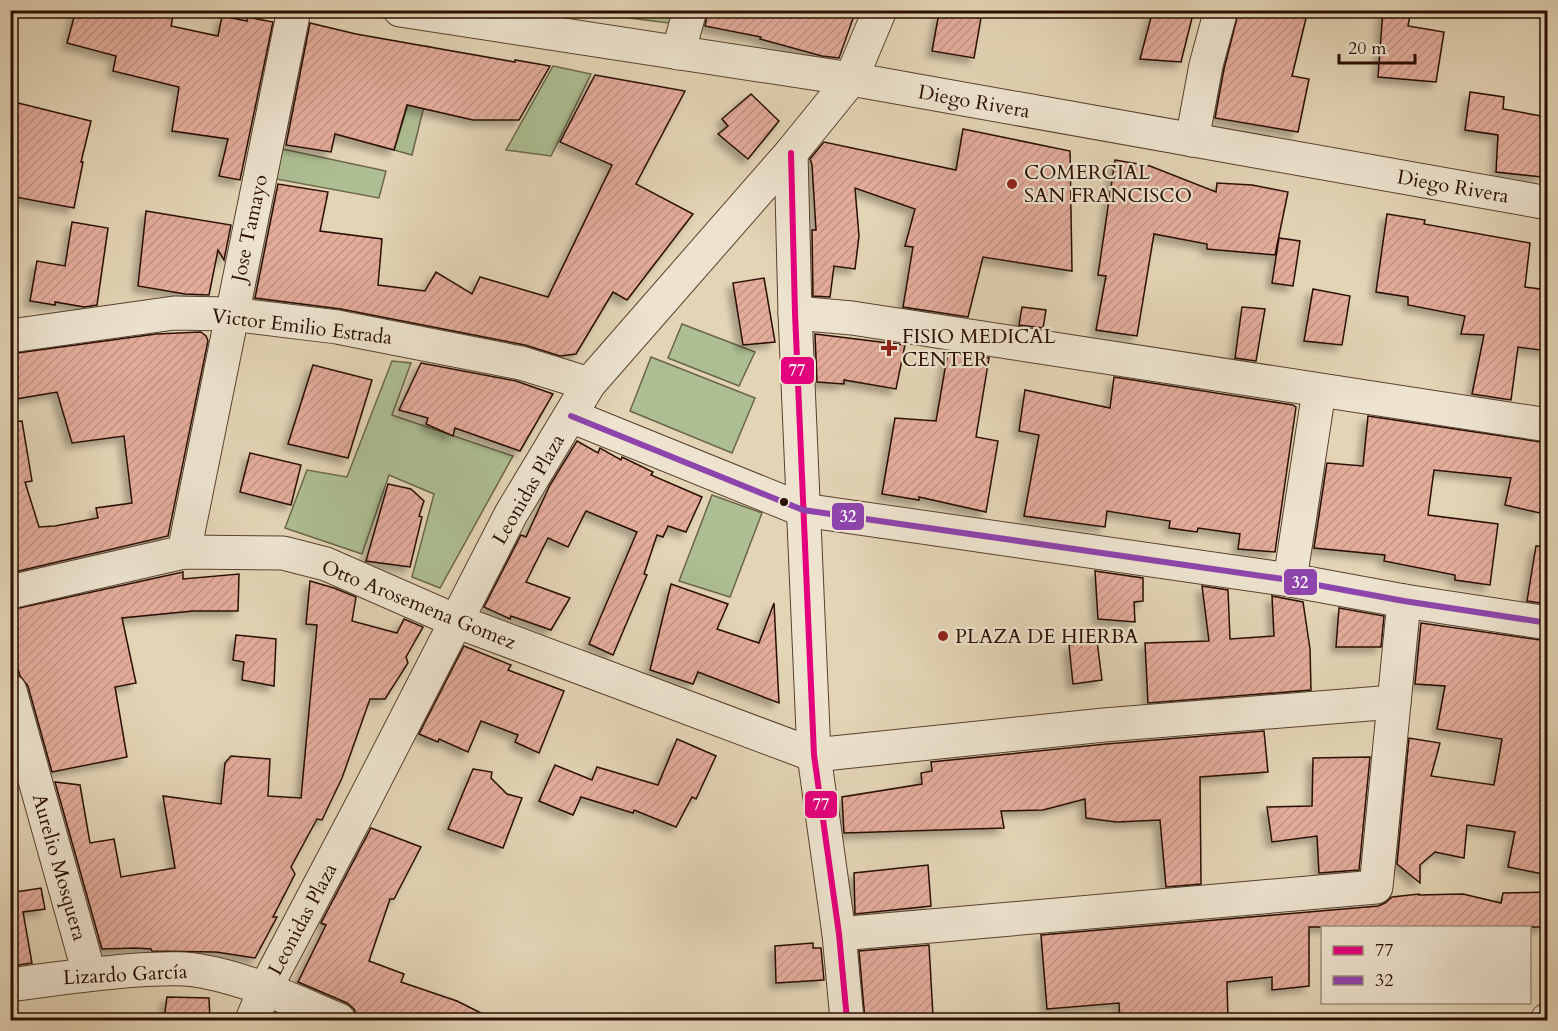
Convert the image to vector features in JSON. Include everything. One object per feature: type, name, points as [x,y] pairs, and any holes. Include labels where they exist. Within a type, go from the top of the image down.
[{"type":"street","name":"Jose Tamayo","points":[[184,552],[294,10]]},
{"type":"street","name":"Diego Rivera","points":[[399,10],[556,22],[678,52],[851,80],[1548,203]]},
{"type":"street","points":[[678,52],[690,10]]},
{"type":"street","name":"Leonidas Plaza","points":[[252,1020],[265,989],[511,514],[589,384],[791,153],[851,80],[880,10]]},
{"type":"street","points":[[1191,140],[1206,65],[1221,10]]},
{"type":"street","points":[[791,153],[795,314],[814,755],[839,934],[847,1020]]},
{"type":"street","name":"Victor Emilio Estrada","points":[[10,336],[174,313],[231,314],[337,327],[462,351],[521,363],[589,384]]},
{"type":"street","points":[[795,314],[852,318],[1548,425]]},
{"type":"street","points":[[1290,580],[1319,391]]},
{"type":"street","points":[[571,416],[803,510],[1290,580],[1404,601],[1548,623]]},
{"type":"street","name":"Otto Arosemena Gomez","points":[[10,592],[184,552],[283,553],[326,564],[456,621],[814,755]]},
{"type":"street","points":[[839,934],[1376,887],[1404,601]]},
{"type":"street","name":"Aurelio Mosquera","points":[[10,691],[89,973]]},
{"type":"street","points":[[814,755],[1104,725],[1394,702]]},
{"type":"street","name":"Lizardo García","points":[[10,985],[89,973],[175,968],[205,971],[265,989],[339,1020]]},
{"type":"green space","points":[[581,10],[704,11],[701,27],[581,12]]},
{"type":"green space","points":[[426,46],[438,49],[412,155],[394,150]]},
{"type":"green space","points":[[553,66],[591,74],[551,156],[506,150]]},
{"type":"green space","points":[[278,148],[386,171],[379,198],[271,178]]},
{"type":"green space","points":[[682,324],[755,352],[739,386],[668,358]]},
{"type":"green space","points":[[651,357],[755,398],[732,453],[630,411]]},
{"type":"green space","points":[[392,361],[411,363],[392,415],[513,456],[440,588],[412,577],[434,494],[389,475],[362,554],[285,528],[307,470],[347,477]]},
{"type":"green space","points":[[712,495],[762,513],[730,597],[679,581]]},
{"type":"building","points":[[76,10],[174,10],[171,26],[218,36],[222,16],[247,21],[247,17],[273,22],[240,180],[219,176],[228,139],[172,131],[179,87],[113,71],[116,56],[67,43]]},
{"type":"building","points":[[708,10],[856,10],[839,58],[822,56],[760,39],[761,37],[705,26]]},
{"type":"building","points":[[1153,10],[1194,10],[1181,62],[1140,59]]},
{"type":"building","points":[[1239,10],[1308,10],[1292,76],[1309,79],[1298,132],[1215,118],[1224,69]]},
{"type":"building","points":[[1383,10],[1411,10],[1408,26],[1444,32],[1436,82],[1378,77]]},
{"type":"building","points":[[939,13],[981,18],[974,58],[932,51]]},
{"type":"building","points":[[310,23],[356,34],[550,66],[519,120],[473,120],[407,105],[394,150],[335,134],[331,152],[286,145]]},
{"type":"building","points":[[595,75],[685,91],[636,184],[693,214],[627,300],[613,292],[576,354],[560,356],[525,345],[341,309],[255,298],[278,184],[328,192],[320,231],[382,239],[378,285],[425,291],[436,272],[472,294],[480,277],[548,297],[612,165],[560,142]]},
{"type":"building","points":[[1470,92],[1504,97],[1503,109],[1547,117],[1542,177],[1496,172],[1498,135],[1465,130]]},
{"type":"building","points":[[751,94],[779,121],[748,159],[718,134],[728,126],[722,119]]},
{"type":"building","points":[[10,101],[91,121],[81,162],[83,162],[74,208],[10,196]]},
{"type":"building","points":[[963,129],[1070,151],[1072,271],[983,257],[968,317],[903,307],[913,247],[905,246],[915,209],[855,188],[859,236],[855,269],[834,266],[830,297],[813,296],[812,230],[816,230],[810,159],[824,142],[956,170]]},
{"type":"building","points":[[1115,160],[1150,166],[1216,192],[1217,183],[1252,185],[1288,192],[1275,255],[1207,249],[1207,244],[1154,234],[1137,336],[1096,330],[1106,276],[1098,275]]},
{"type":"building","points":[[146,211],[231,225],[224,260],[218,250],[209,295],[185,294],[138,286]]},
{"type":"building","points":[[1387,214],[1425,220],[1424,224],[1530,243],[1525,287],[1548,290],[1548,351],[1518,347],[1511,400],[1472,394],[1484,335],[1461,334],[1465,316],[1408,305],[1408,297],[1376,292]]},
{"type":"building","points":[[72,222],[108,228],[97,305],[84,307],[30,301],[37,261],[65,266]]},
{"type":"building","points":[[1279,238],[1300,241],[1293,286],[1272,283]]},
{"type":"building","points":[[764,278],[775,342],[743,345],[733,283]]},
{"type":"building","points":[[1313,289],[1350,296],[1342,345],[1304,341]]},
{"type":"building","points":[[1022,307],[1046,310],[1043,328],[1019,325]]},
{"type":"building","points":[[1242,307],[1265,309],[1256,361],[1235,358]]},
{"type":"building","points":[[201,332],[208,341],[168,536],[10,573],[10,422],[22,421],[32,481],[25,482],[39,527],[98,518],[96,508],[132,503],[124,436],[72,443],[57,392],[10,400],[10,354],[156,334]]},
{"type":"building","points":[[815,334],[905,345],[896,389],[844,380],[844,384],[817,382]]},
{"type":"building","points":[[948,352],[989,358],[976,437],[998,441],[986,512],[919,497],[919,500],[882,494],[895,418],[936,421]]},
{"type":"building","points":[[421,363],[516,381],[553,394],[520,451],[455,428],[453,436],[426,424],[428,418],[399,410]]},
{"type":"building","points":[[313,365],[372,380],[348,458],[288,444]]},
{"type":"building","points":[[1114,377],[1296,407],[1275,552],[1238,549],[1240,534],[1198,528],[1197,532],[1169,528],[1170,521],[1107,511],[1105,527],[1024,516],[1039,435],[1019,431],[1025,390],[1110,408]]},
{"type":"building","points":[[1368,416],[1548,443],[1540,513],[1505,505],[1511,478],[1434,470],[1428,515],[1498,524],[1490,585],[1455,580],[1455,575],[1384,561],[1385,555],[1314,548],[1327,463],[1363,466]]},
{"type":"building","points":[[577,441],[598,453],[600,448],[621,460],[622,457],[653,472],[651,475],[702,497],[686,532],[668,526],[663,537],[657,535],[644,574],[647,575],[613,655],[589,644],[637,532],[586,511],[568,547],[548,538],[526,582],[570,598],[551,630],[511,616],[510,619],[484,607],[521,535],[526,537],[550,485]]},
{"type":"building","points":[[250,453],[301,465],[291,505],[240,492]]},
{"type":"building","points":[[388,484],[411,489],[424,501],[410,567],[366,561]]},
{"type":"building","points":[[1536,546],[1548,547],[1548,604],[1527,601]]},
{"type":"building","points":[[1095,571],[1143,578],[1143,601],[1134,602],[1135,622],[1098,619]]},
{"type":"building","points":[[183,572],[183,579],[239,574],[238,611],[193,611],[122,618],[136,683],[115,687],[127,757],[52,772],[28,686],[20,676],[10,642],[10,610]]},
{"type":"building","points":[[310,581],[356,597],[352,621],[397,633],[404,619],[423,627],[406,657],[408,663],[385,699],[370,699],[342,778],[322,820],[317,819],[291,867],[295,874],[273,917],[277,917],[255,958],[216,952],[152,951],[136,948],[102,949],[55,782],[80,785],[90,843],[114,839],[121,877],[175,868],[163,796],[221,804],[225,763],[231,756],[270,759],[268,796],[301,798],[317,625],[306,624]]},
{"type":"building","points":[[671,584],[728,604],[717,629],[759,643],[774,603],[779,703],[698,672],[693,684],[650,670]]},
{"type":"building","points":[[1202,586],[1228,590],[1230,639],[1274,636],[1272,596],[1303,602],[1310,649],[1311,690],[1148,703],[1145,643],[1209,641]]},
{"type":"building","points":[[1339,608],[1384,616],[1381,647],[1336,647]]},
{"type":"building","points":[[1421,623],[1548,641],[1548,875],[1508,867],[1515,832],[1467,825],[1464,858],[1435,852],[1420,865],[1420,883],[1397,864],[1409,738],[1440,743],[1431,776],[1494,785],[1502,739],[1437,729],[1445,686],[1415,684]]},
{"type":"building","points":[[236,635],[276,639],[274,686],[242,680],[244,662],[233,660]]},
{"type":"building","points":[[1097,641],[1102,680],[1073,684],[1069,645]]},
{"type":"building","points":[[464,646],[511,665],[508,670],[564,691],[539,753],[515,742],[518,735],[481,721],[468,752],[439,739],[438,742],[419,734]]},
{"type":"building","points":[[1264,731],[1268,772],[1200,777],[1201,884],[1166,887],[1160,820],[1117,822],[1086,818],[1085,799],[1043,810],[1001,811],[1004,828],[844,833],[842,797],[922,784],[921,773],[932,771],[931,762]]},
{"type":"building","points":[[677,739],[716,756],[696,799],[692,797],[676,827],[634,810],[633,813],[581,797],[573,815],[539,801],[555,765],[592,780],[597,767],[658,785]]},
{"type":"building","points":[[1370,757],[1359,870],[1319,873],[1317,836],[1272,842],[1267,807],[1312,806],[1313,758]]},
{"type":"building","points":[[473,769],[492,772],[491,778],[507,794],[522,798],[503,848],[448,829]]},
{"type":"building","points":[[371,828],[421,847],[394,899],[390,899],[369,961],[404,974],[401,982],[457,1001],[495,1020],[362,1020],[347,1003],[298,982],[326,925],[321,923]]},
{"type":"building","points":[[928,865],[931,906],[855,914],[854,873]]},
{"type":"building","points":[[41,888],[45,909],[23,912],[32,963],[10,966],[10,893]]},
{"type":"building","points":[[1548,892],[1545,927],[1309,927],[1309,986],[1272,990],[1272,977],[1227,982],[1228,1020],[1120,1020],[1119,1003],[1047,1009],[1041,935],[1378,906],[1392,897],[1419,894],[1463,894],[1501,903],[1503,893]]},
{"type":"building","points":[[813,943],[813,948],[821,948],[824,980],[776,983],[775,946]]},
{"type":"building","points":[[929,945],[933,1016],[907,1020],[865,1020],[859,951]]},
{"type":"building","points":[[167,997],[209,998],[210,1020],[164,1020]]},
{"type":"transit line","name":"77","points":[[791,153],[795,313],[814,755],[839,934],[847,1020]]},
{"type":"transit line","name":"32","points":[[571,416],[803,510],[1290,580],[1404,601],[1548,623]]},
{"type":"place","name":"COMERCIAL SAN FRANCISCO","points":[[1012,184]]},
{"type":"place","name":"FISIO MEDICAL CENTER","points":[[889,348]]},
{"type":"place","name":"PLAZA DE HIERBA","points":[[943,636]]}]
